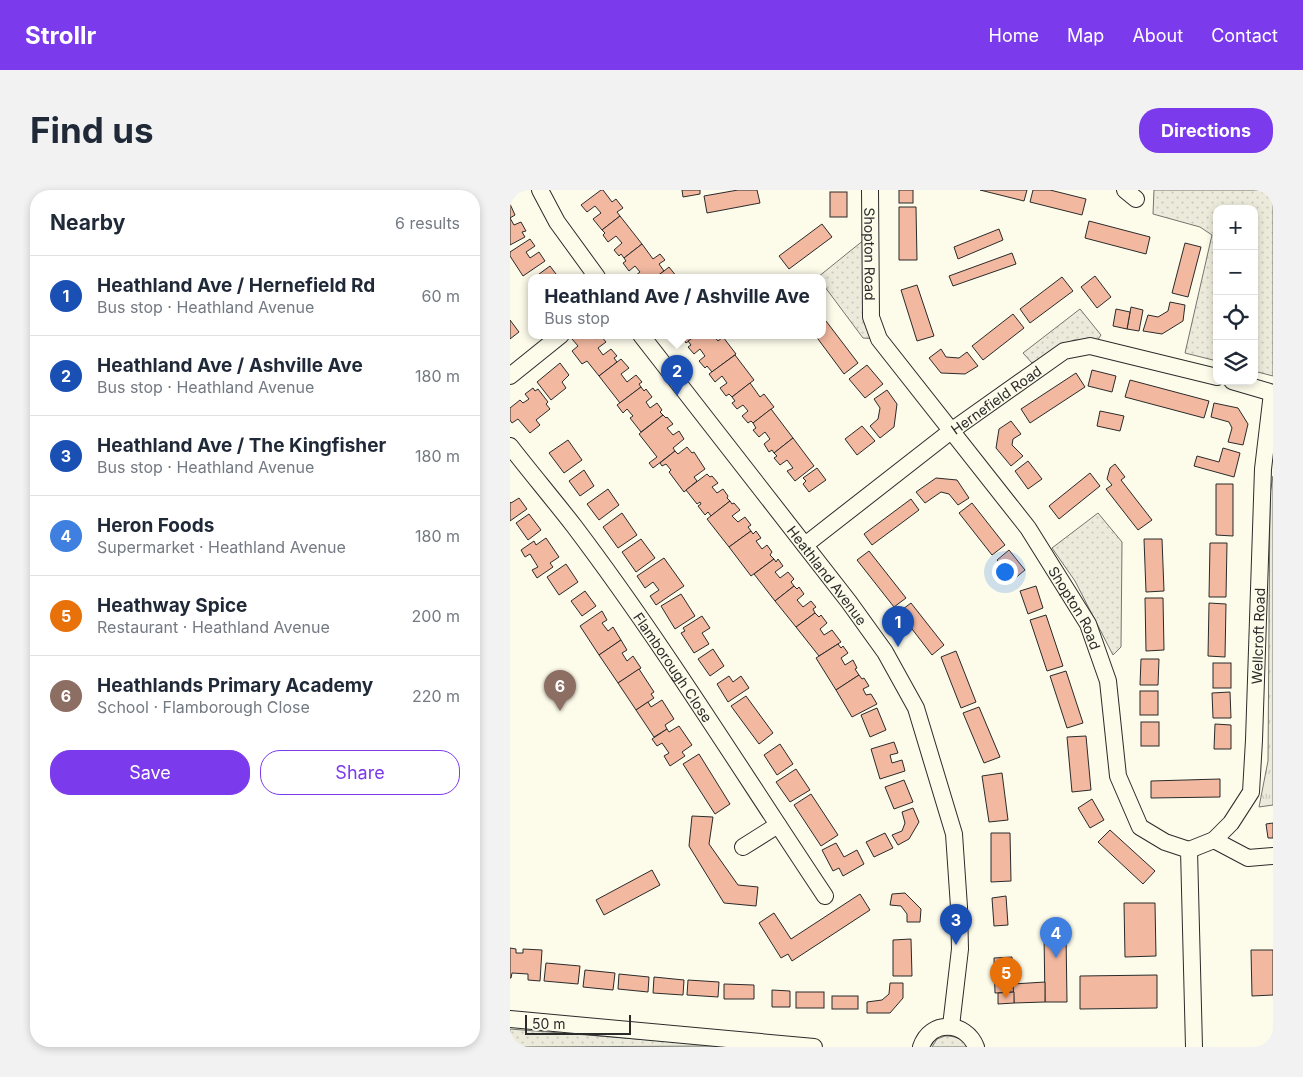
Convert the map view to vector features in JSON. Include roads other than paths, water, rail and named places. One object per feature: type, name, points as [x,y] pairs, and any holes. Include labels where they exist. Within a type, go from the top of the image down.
[{"type":"street","points":[[540,190],[557,222],[595,274]]},
{"type":"street","name":"Shopton Road","points":[[870,190],[871,317],[879,339],[1028,528],[1088,624],[1108,681],[1118,776],[1140,827],[1165,842],[1189,850]]},
{"type":"street","points":[[510,376],[556,339]]},
{"type":"street","name":"Heathland Avenue","points":[[644,339],[849,602],[885,652],[916,708],[954,834],[960,914],[960,950],[951,1026]]},
{"type":"street","name":"Hernefield Road","points":[[804,545],[951,432],[1064,351],[1090,346],[1213,376]]},
{"type":"street","points":[[1245,385],[1272,393]]},
{"type":"street","name":"Wellcroft Road","points":[[1189,850],[1214,840],[1231,823],[1251,792],[1263,469],[1272,393]]},
{"type":"street","name":"Flamborough Close","points":[[510,446],[574,526],[663,651],[825,896]]},
{"type":"street","points":[[742,848],[778,825]]},
{"type":"street","points":[[1214,840],[1248,858],[1273,856]]},
{"type":"street","points":[[1189,850],[1194,1047]]},
{"type":"street","points":[[510,1019],[757,1044],[814,1047]]},
{"type":"street","points":[[921,1047],[928,1034],[939,1028],[951,1026],[962,1029],[970,1036],[976,1047]]},
{"type":"place","name":"Heathland Ave / Ashville Ave","points":[[677,396]]},
{"type":"place","name":"Heathland Ave / Hernefield Rd","points":[[898,647]]},
{"type":"place","name":"Heathlands Primary Academy","points":[[560,711]]},
{"type":"place","name":"Heathland Ave / The Kingfisher","points":[[956,945]]},
{"type":"place","name":"Heron Foods","points":[[1056,958]]},
{"type":"place","name":"Heathway Spice","points":[[1006,998]]}]
